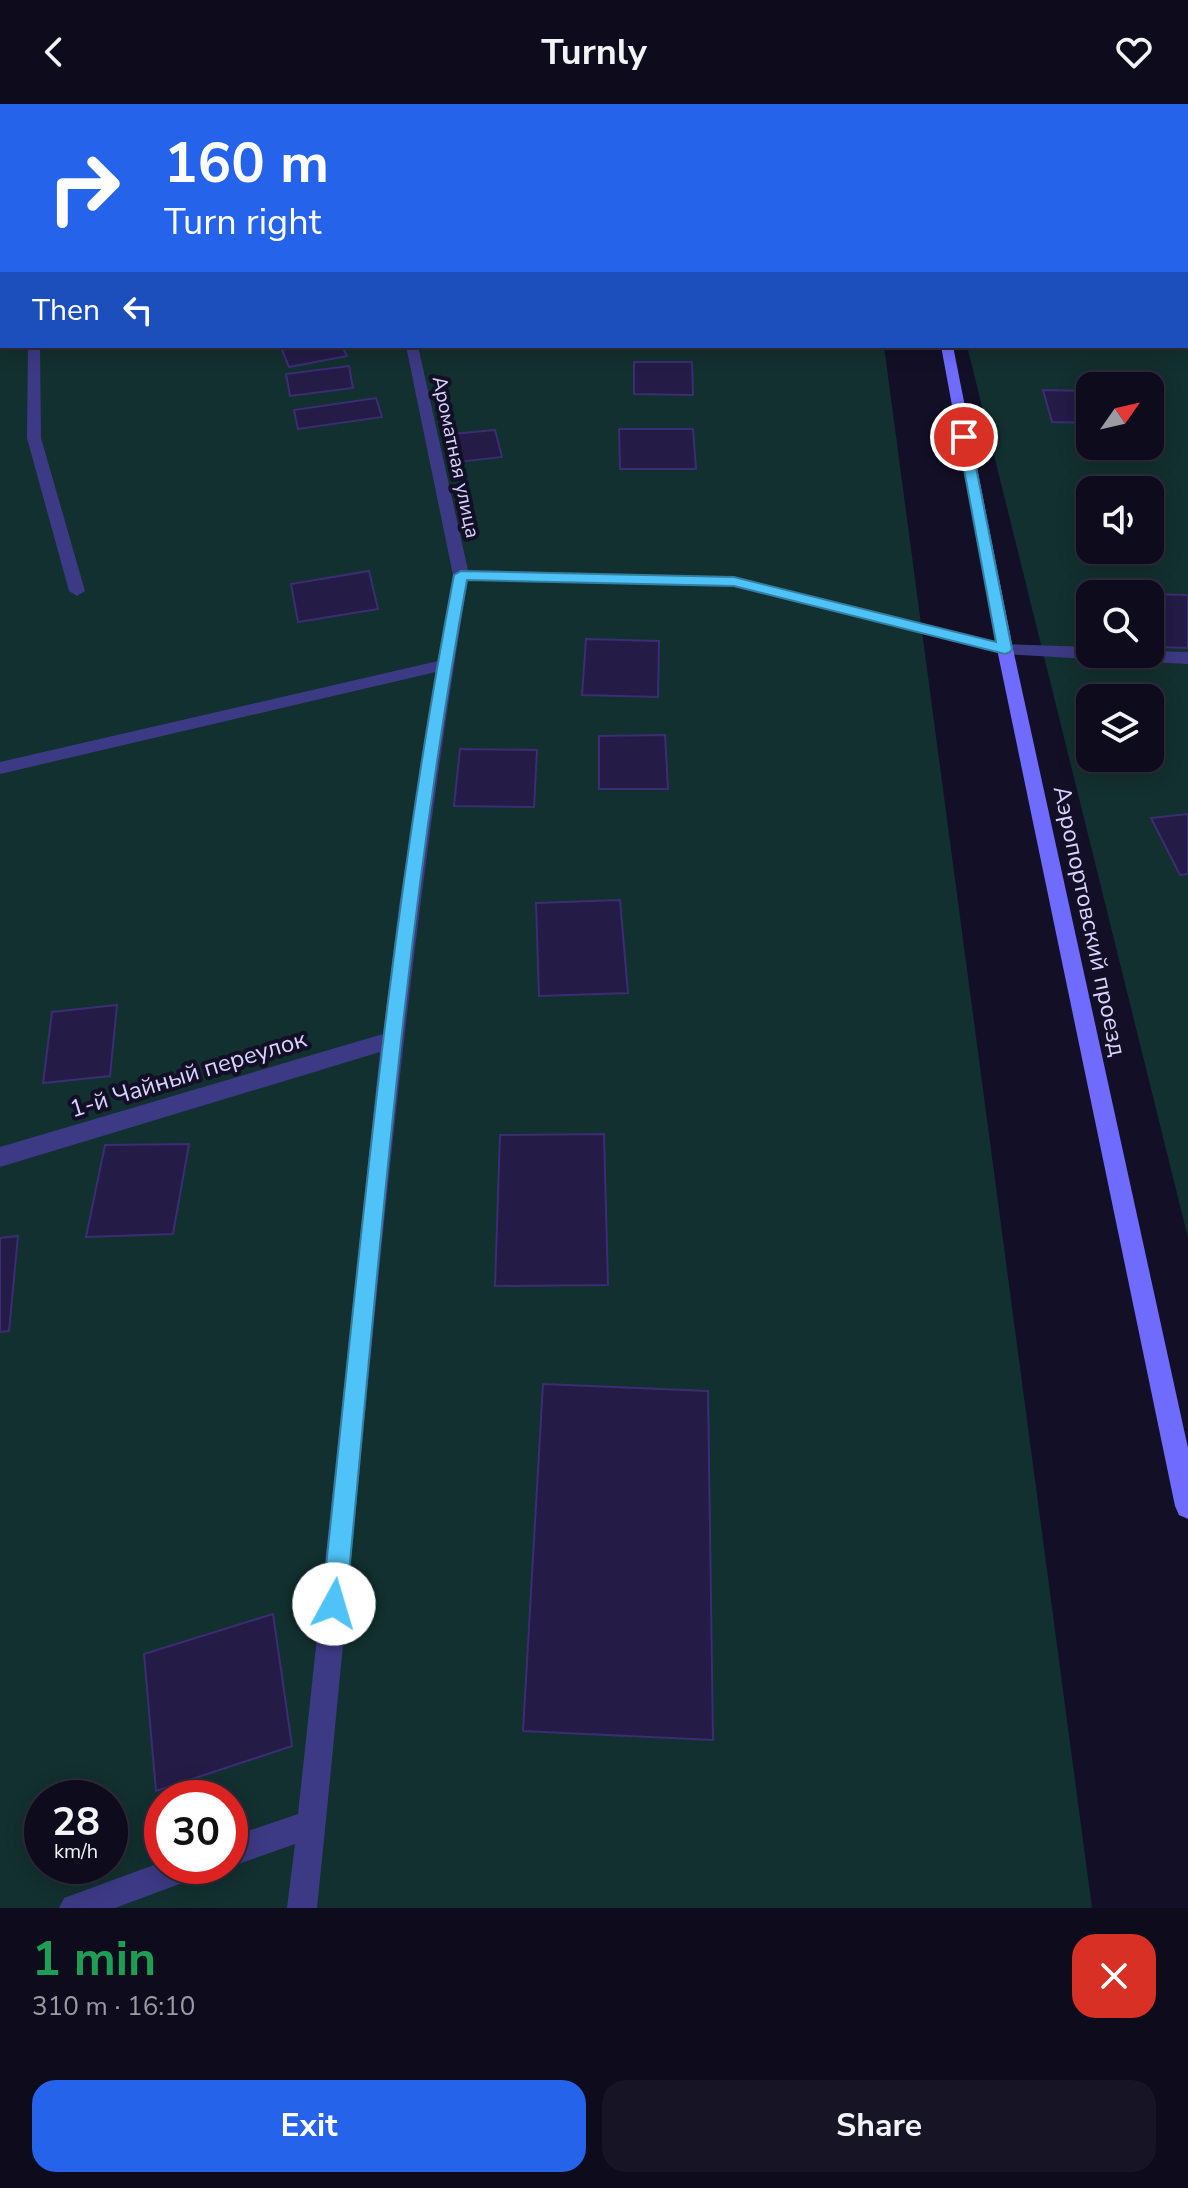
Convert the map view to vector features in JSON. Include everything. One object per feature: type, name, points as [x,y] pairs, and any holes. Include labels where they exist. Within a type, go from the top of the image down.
[{"type":"main road","name":"Аэропортовский проезд","points":[[947,348],[1005,649],[1188,1506]]},
{"type":"street","points":[[34,348],[34,438],[77,591]]},
{"type":"street","name":"Ароматная улица","points":[[412,348],[461,575]]},
{"type":"street","points":[[302,1908],[391,1040],[444,665],[461,575],[734,582],[1005,649],[1076,652]]},
{"type":"street","points":[[1164,657],[1188,658]]},
{"type":"street","points":[[0,768],[444,665]]},
{"type":"street","name":"1-й Чайный переулок","points":[[0,1157],[391,1040]]},
{"type":"street","points":[[248,1846],[312,1823]]},
{"type":"street","points":[[74,1908],[144,1883]]},
{"type":"green space","points":[[0,348],[884,348],[1092,1908],[0,1908]]},
{"type":"green space","points":[[967,348],[1188,348],[1188,1238]]},
{"type":"building","points":[[343,348],[347,356],[289,367],[282,350]]},
{"type":"building","points":[[634,362],[692,362],[693,395],[634,394]]},
{"type":"building","points":[[349,366],[353,388],[290,396],[286,374]]},
{"type":"building","points":[[1043,390],[1076,391],[1076,423],[1052,422]]},
{"type":"building","points":[[376,398],[382,417],[298,429],[294,410]]},
{"type":"building","points":[[619,429],[693,429],[696,469],[620,469]]},
{"type":"building","points":[[495,430],[502,457],[458,462],[452,434]]},
{"type":"building","points":[[369,571],[378,609],[298,622],[291,584]]},
{"type":"building","points":[[1164,594],[1188,595],[1188,648],[1164,647]]},
{"type":"building","points":[[586,639],[659,641],[658,697],[582,695]]},
{"type":"building","points":[[665,735],[668,789],[599,789],[599,736]]},
{"type":"building","points":[[460,749],[537,750],[534,807],[454,806]]},
{"type":"building","points":[[1188,814],[1188,874],[1180,875],[1151,818]]},
{"type":"building","points":[[620,900],[628,993],[539,996],[536,903]]},
{"type":"building","points":[[117,1005],[110,1076],[43,1083],[52,1012]]},
{"type":"building","points":[[604,1134],[608,1285],[495,1286],[500,1135]]},
{"type":"building","points":[[189,1144],[173,1234],[86,1237],[105,1145]]},
{"type":"building","points":[[18,1236],[9,1331],[0,1332],[0,1238]]},
{"type":"building","points":[[543,1384],[708,1391],[713,1740],[523,1731]]},
{"type":"building","points":[[273,1614],[292,1746],[189,1780],[155,1780],[144,1654]]},
{"type":"route","points":[[334,1604],[391,1040],[444,665],[461,575],[734,582],[1005,649],[964,437]]}]
